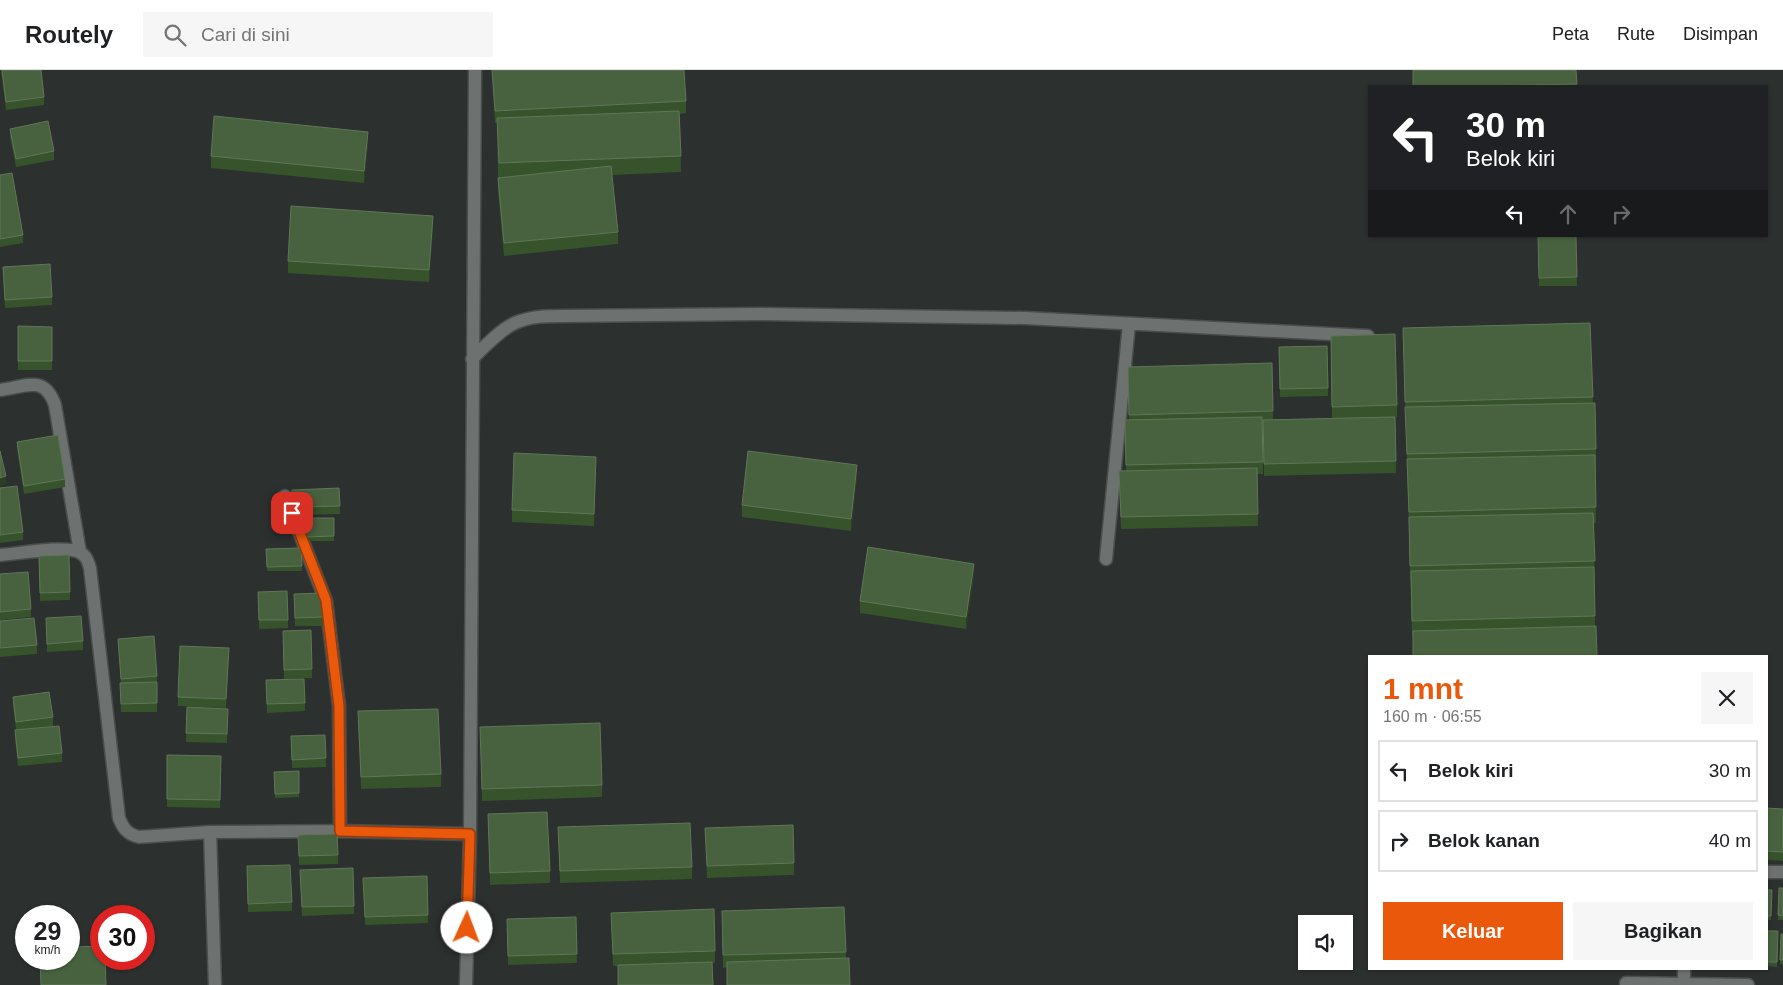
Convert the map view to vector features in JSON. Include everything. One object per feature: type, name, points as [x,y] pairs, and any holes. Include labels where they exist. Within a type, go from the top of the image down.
[{"type":"street","points":[[466,985],[470,834],[475,70]]},
{"type":"street","points":[[472,359],[491,340],[514,323],[537,317],[759,314],[1025,318],[1380,337]]},
{"type":"street","points":[[1106,559],[1129,324]]},
{"type":"street","points":[[0,390],[37,384],[46,388],[51,394],[55,405],[80,552]]},
{"type":"street","points":[[285,496],[326,600],[339,706],[340,831]]},
{"type":"street","points":[[0,555],[73,550],[80,552],[88,560],[118,818],[123,828],[130,834],[139,837],[210,832],[340,831],[470,834]]},
{"type":"street","points":[[210,832],[215,985]]},
{"type":"street","points":[[1768,872],[1783,872]]},
{"type":"street","points":[[1684,970],[1684,984]]},
{"type":"street","points":[[1626,983],[1748,985]]},
{"type":"building","points":[[2,70],[41,70],[44,97],[6,102]]},
{"type":"building","points":[[492,70],[684,70],[686,101],[495,111]]},
{"type":"building","points":[[1413,70],[1576,70],[1577,84],[1528,85],[1413,85]]},
{"type":"building","points":[[679,111],[681,156],[499,163],[497,118]]},
{"type":"building","points":[[214,116],[368,132],[364,171],[211,156]]},
{"type":"building","points":[[48,121],[54,151],[16,159],[10,129]]},
{"type":"building","points":[[611,166],[618,232],[504,243],[498,178]]},
{"type":"building","points":[[12,173],[23,235],[0,239],[0,175]]},
{"type":"building","points":[[291,206],[433,216],[429,270],[288,261]]},
{"type":"building","points":[[1538,237],[1576,237],[1577,277],[1539,278]]},
{"type":"building","points":[[50,264],[52,297],[5,300],[3,267]]},
{"type":"building","points":[[1590,323],[1593,397],[1405,402],[1403,328]]},
{"type":"building","points":[[18,326],[52,327],[52,361],[18,361]]},
{"type":"building","points":[[1395,334],[1397,405],[1332,407],[1331,336]]},
{"type":"building","points":[[1327,346],[1328,388],[1280,389],[1279,347]]},
{"type":"building","points":[[1272,363],[1273,411],[1129,415],[1128,367]]},
{"type":"building","points":[[1595,403],[1596,449],[1407,454],[1405,407]]},
{"type":"building","points":[[1262,417],[1263,462],[1126,465],[1125,420]]},
{"type":"building","points":[[1395,417],[1396,461],[1264,464],[1263,420]]},
{"type":"building","points":[[58,435],[65,479],[24,486],[17,442]]},
{"type":"building","points":[[0,451],[6,476],[0,478]]},
{"type":"building","points":[[748,451],[857,465],[851,519],[742,505]]},
{"type":"building","points":[[514,453],[596,457],[594,514],[512,510]]},
{"type":"building","points":[[1595,455],[1596,507],[1409,512],[1407,459]]},
{"type":"building","points":[[1257,468],[1258,514],[1121,517],[1119,471]]},
{"type":"building","points":[[17,486],[23,532],[0,535],[0,488]]},
{"type":"building","points":[[339,488],[340,506],[293,507],[292,490]]},
{"type":"building","points":[[1593,513],[1595,561],[1410,566],[1409,517]]},
{"type":"building","points":[[306,518],[334,518],[334,536],[306,537]]},
{"type":"building","points":[[868,547],[974,564],[966,617],[860,601]]},
{"type":"building","points":[[301,548],[302,566],[267,567],[266,549]]},
{"type":"building","points":[[69,555],[70,592],[40,593],[39,556]]},
{"type":"building","points":[[1594,567],[1595,616],[1412,621],[1411,571]]},
{"type":"building","points":[[28,572],[31,609],[0,612],[0,574]]},
{"type":"building","points":[[287,591],[288,620],[259,620],[258,592]]},
{"type":"building","points":[[322,593],[323,617],[295,618],[294,594]]},
{"type":"building","points":[[81,616],[83,641],[47,644],[46,618]]},
{"type":"building","points":[[34,618],[37,645],[0,648],[0,621]]},
{"type":"building","points":[[1596,626],[1597,655],[1413,655],[1413,631]]},
{"type":"building","points":[[311,630],[312,669],[284,670],[283,631]]},
{"type":"building","points":[[154,636],[157,676],[121,679],[118,639]]},
{"type":"building","points":[[180,646],[229,648],[226,699],[178,697]]},
{"type":"building","points":[[304,679],[305,703],[267,704],[266,680]]},
{"type":"building","points":[[157,682],[157,703],[121,704],[120,683]]},
{"type":"building","points":[[49,692],[53,717],[16,722],[13,697]]},
{"type":"building","points":[[187,707],[228,709],[227,734],[186,733]]},
{"type":"building","points":[[438,709],[441,774],[361,777],[358,711]]},
{"type":"building","points":[[600,723],[602,785],[482,789],[480,727]]},
{"type":"building","points":[[59,726],[62,753],[18,758],[15,730]]},
{"type":"building","points":[[325,735],[326,758],[292,760],[291,736]]},
{"type":"building","points":[[167,755],[221,756],[220,800],[167,799]]},
{"type":"building","points":[[299,771],[299,793],[275,794],[274,772]]},
{"type":"building","points":[[1768,808],[1783,809],[1783,852],[1768,851]]},
{"type":"building","points":[[547,812],[550,871],[490,873],[488,814]]},
{"type":"building","points":[[690,823],[692,867],[560,871],[558,827]]},
{"type":"building","points":[[793,825],[794,863],[707,866],[705,828]]},
{"type":"building","points":[[337,834],[338,855],[299,856],[298,835]]},
{"type":"building","points":[[290,865],[292,902],[248,904],[247,866]]},
{"type":"building","points":[[353,868],[354,906],[302,907],[300,870]]},
{"type":"building","points":[[427,876],[428,915],[365,917],[363,878]]},
{"type":"building","points":[[1779,888],[1783,888],[1783,916],[1778,915]]},
{"type":"building","points":[[1768,890],[1772,890],[1771,916],[1768,916]]},
{"type":"building","points":[[844,907],[846,952],[723,955],[722,911]]},
{"type":"building","points":[[714,909],[715,951],[613,954],[611,913]]},
{"type":"building","points":[[576,917],[577,954],[508,956],[507,919]]},
{"type":"building","points":[[1768,931],[1778,931],[1777,962],[1768,962]]},
{"type":"building","points":[[1781,934],[1783,934],[1783,960],[1780,960]]},
{"type":"building","points":[[90,946],[90,970],[105,970],[106,985],[41,985],[40,970],[80,970],[80,947]]},
{"type":"building","points":[[849,958],[850,985],[727,985],[727,962]]},
{"type":"building","points":[[712,962],[713,985],[618,985],[618,965]]},
{"type":"route","points":[[292,513],[326,600],[339,706],[340,831],[470,834],[467,928]]}]
